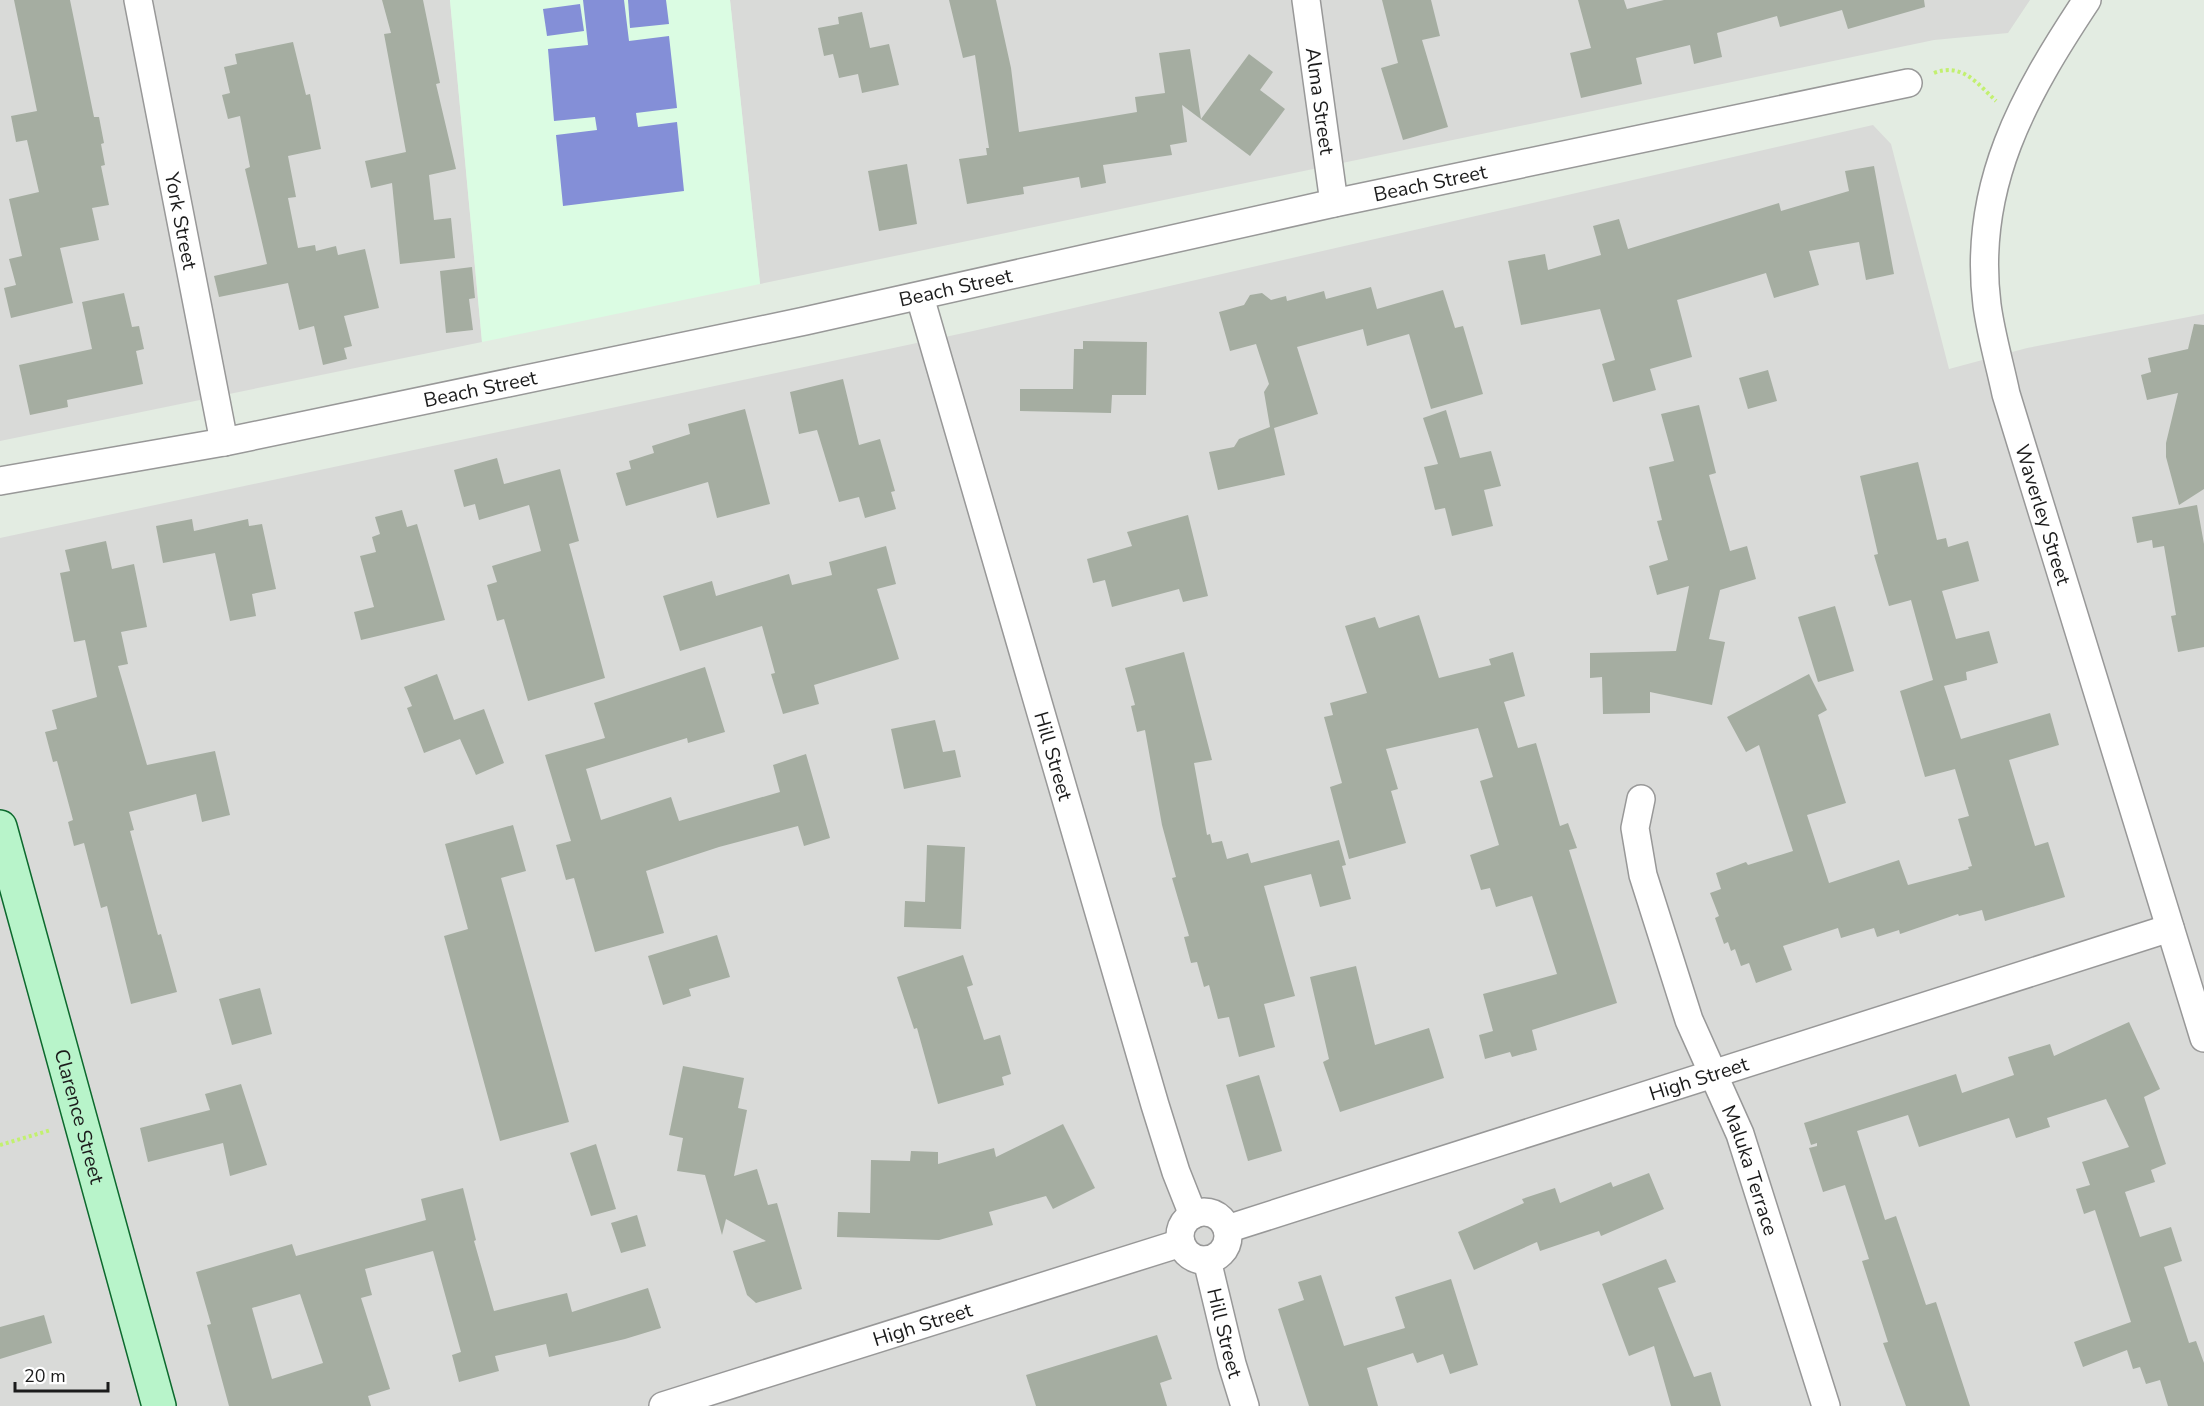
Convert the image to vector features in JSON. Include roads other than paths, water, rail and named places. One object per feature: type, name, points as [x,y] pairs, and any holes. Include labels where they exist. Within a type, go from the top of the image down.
[{"type":"main road","name":"Clarence Street","points":[[0,827],[159,1406]]},
{"type":"street","name":"York Street","points":[[138,0],[224,442]]},
{"type":"street","name":"Alma Street","points":[[1306,0],[1334,203]]},
{"type":"street","name":"Waverley Street","points":[[2087,0],[2043,68],[2016,120],[1990,196],[1985,243],[1987,304],[2006,394],[2204,1038]]},
{"type":"street","name":"Beach Street","points":[[0,481],[224,442],[920,297],[1334,203],[1908,82]]},
{"type":"street","name":"Hill Street","points":[[920,297],[1155,1105],[1176,1172],[1193,1215]]},
{"type":"street","name":"Maluka Terrace","points":[[1641,799],[1635,828],[1642,875],[1689,1020],[1740,1134],[1826,1406]]},
{"type":"street","name":"High Street","points":[[1227,1229],[2170,928]]},
{"type":"street","points":[[1210,1213],[1223,1222],[1227,1229],[1228,1243],[1220,1255],[1207,1260],[1194,1258],[1188,1254],[1181,1243],[1180,1235],[1182,1227],[1193,1215],[1210,1213]]},
{"type":"street","name":"High Street","points":[[663,1406],[1181,1243]]},
{"type":"street","name":"Hill Street","points":[[1207,1260],[1232,1364],[1245,1406]]}]
